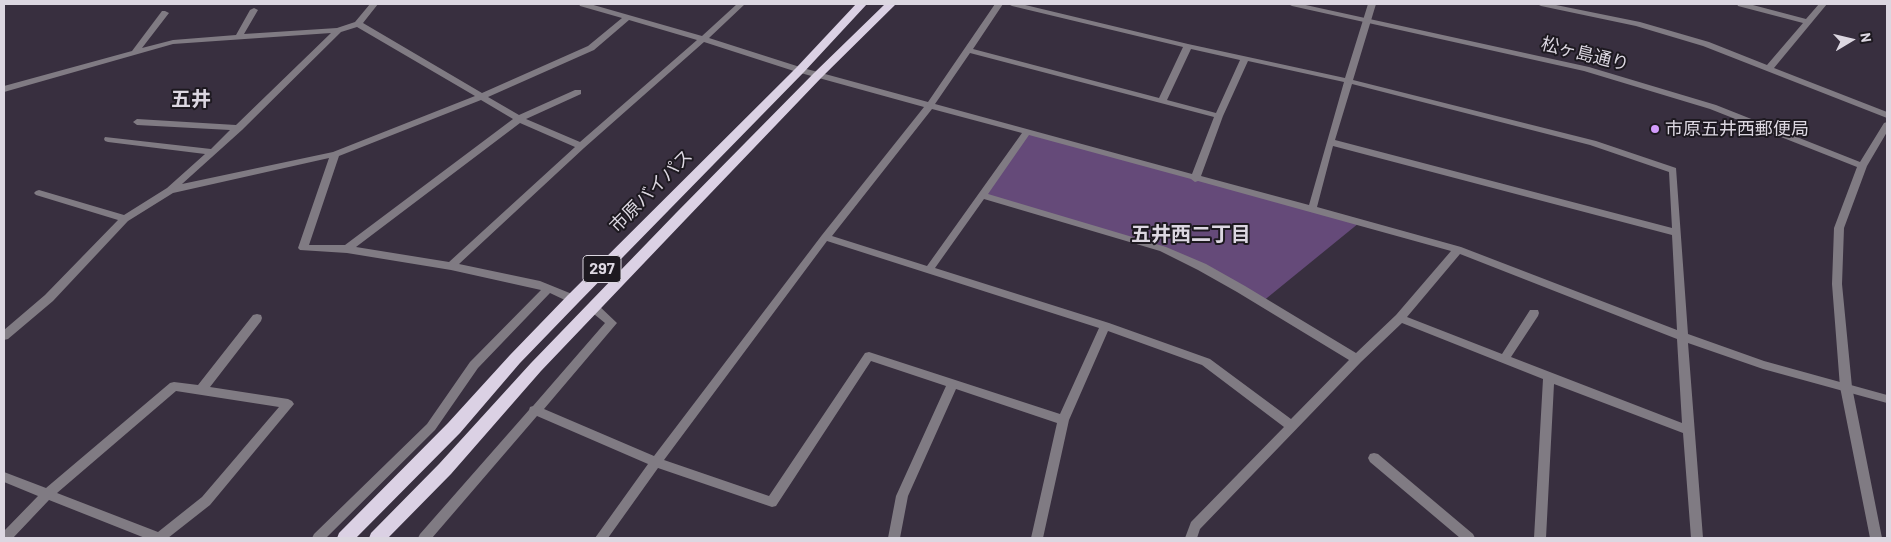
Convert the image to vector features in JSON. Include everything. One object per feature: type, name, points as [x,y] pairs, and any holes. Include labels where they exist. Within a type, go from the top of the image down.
[{"type":"highway","name":"市原バイパス","points":[[345,538],[454,428],[515,359],[573,299],[800,70],[862,4]]},
{"type":"highway","name":"297","points":[[376,538],[445,469],[536,367],[593,307],[818,75],[891,4]]},
{"type":"street","points":[[4,89],[173,42],[338,30],[358,24],[374,4]]},
{"type":"street","points":[[583,4],[800,70],[1458,249],[1683,337],[1763,365],[1887,400]]},
{"type":"street","points":[[451,266],[580,146],[741,4]]},
{"type":"street","points":[[601,538],[825,237],[930,105],[999,4]]},
{"type":"street","points":[[1012,4],[1188,46],[1349,81],[1593,143],[1674,170],[1688,430],[1697,538]]},
{"type":"street","name":"松ヶ島通り","points":[[1292,4],[1586,69],[1713,107],[1862,166]]},
{"type":"street","points":[[1312,210],[1330,142],[1372,4]]},
{"type":"street","points":[[1541,4],[1637,24],[1706,44],[1887,115]]},
{"type":"street","points":[[1741,4],[1809,22]]},
{"type":"street","points":[[1769,68],[1823,4]]},
{"type":"street","points":[[239,37],[254,10]]},
{"type":"street","points":[[136,52],[165,12]]},
{"type":"street","points":[[170,190],[335,154],[481,97],[591,48],[628,17]]},
{"type":"street","points":[[358,24],[519,119],[580,146]]},
{"type":"street","points":[[4,336],[49,298],[125,219],[170,190],[213,152],[338,30]]},
{"type":"street","points":[[1162,101],[1188,46]]},
{"type":"street","points":[[969,50],[1219,116]]},
{"type":"street","points":[[1195,179],[1219,116],[1245,58]]},
{"type":"street","points":[[347,249],[519,119],[578,92]]},
{"type":"street","points":[[137,122],[239,128]]},
{"type":"street","points":[[1876,538],[1846,387],[1837,284],[1839,228],[1862,166],[1887,125]]},
{"type":"street","points":[[928,271],[1027,132]]},
{"type":"street","points":[[108,139],[213,152]]},
{"type":"street","points":[[1330,142],[1676,232]]},
{"type":"street","points":[[335,154],[303,248],[347,249],[451,266],[540,285],[573,299]]},
{"type":"street","points":[[39,193],[125,219]]},
{"type":"street","points":[[983,196],[1163,249],[1218,276],[1357,359]]},
{"type":"street","points":[[825,237],[1105,326],[1206,362],[1292,426]]},
{"type":"street","points":[[1191,538],[1195,526],[1357,359],[1400,318],[1458,249]]},
{"type":"street","points":[[318,538],[431,426],[474,365],[548,289]]},
{"type":"street","points":[[424,538],[612,322],[593,307]]},
{"type":"street","points":[[1504,360],[1534,313]]},
{"type":"street","points":[[201,390],[257,318]]},
{"type":"street","points":[[1400,318],[1549,378],[1688,430]]},
{"type":"street","points":[[1037,538],[1063,420],[1105,326]]},
{"type":"street","points":[[534,410],[656,462],[772,502],[869,356],[1063,420]]},
{"type":"street","points":[[1540,538],[1549,378]]},
{"type":"street","points":[[894,538],[902,496],[953,384]]},
{"type":"street","points":[[4,477],[47,494],[159,538],[206,501],[288,404],[174,386],[47,494],[5,538]]},
{"type":"street","points":[[1374,458],[1469,538]]},
{"type":"shaded area","points":[[1027,132],[1359,223],[1262,302],[1163,249],[983,196]]},
{"type":"place","name":"市原五井西郵便局","points":[[1655,129]]},
{"type":"district","name":"五井","points":[[191,99]]},
{"type":"district","name":"五井西二丁目","points":[[1191,234]]}]
